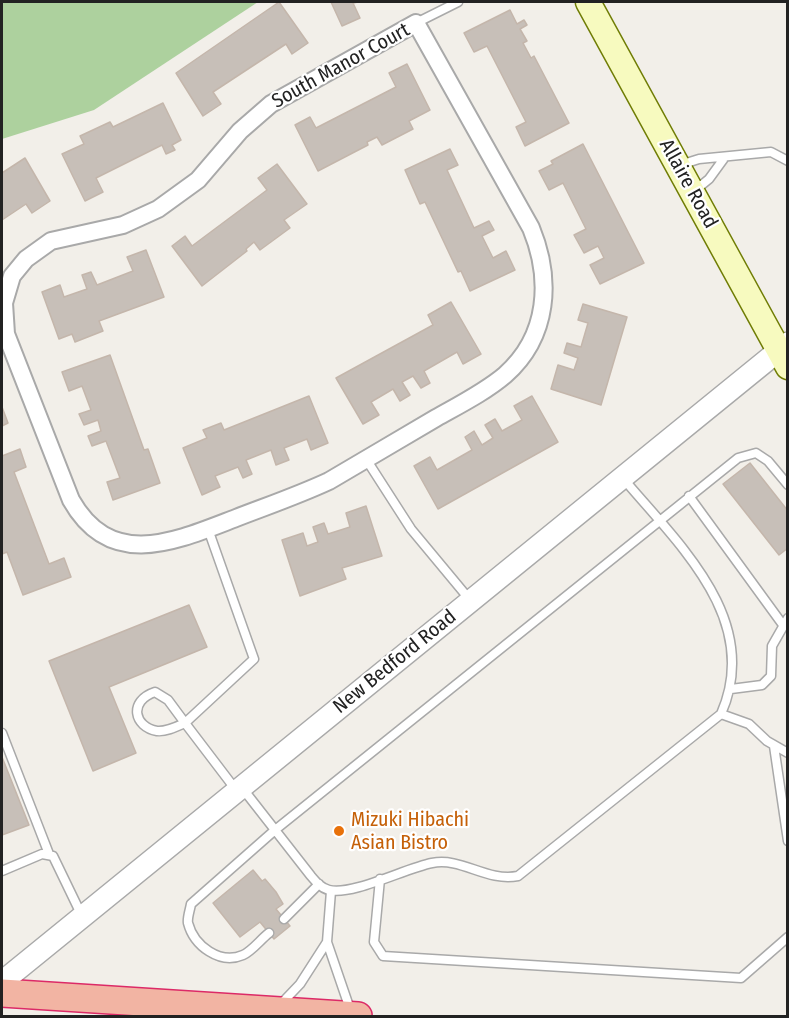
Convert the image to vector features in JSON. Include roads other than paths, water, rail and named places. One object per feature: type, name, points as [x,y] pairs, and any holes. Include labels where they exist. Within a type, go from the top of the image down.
[{"type":"highway","points":[[2,993],[192,1011],[275,1011],[358,1017]]},
{"type":"main road","name":"Allaire Road","points":[[588,2],[692,192],[784,353]]},
{"type":"street","name":"South Manor Court","points":[[416,23],[531,228],[544,266],[545,297],[532,339],[520,358],[505,374],[366,459],[304,493],[178,540],[153,545],[134,545],[112,540],[93,529],[78,513],[6,334],[4,303],[8,288],[26,259],[38,249],[63,237],[123,225],[158,209],[198,180],[240,131],[271,104],[416,23]]},
{"type":"street","name":"New Bedford Road","points":[[2,982],[622,477],[784,353]]},
{"type":"lane","points":[[416,23],[458,2]]},
{"type":"lane","points":[[678,166],[699,159],[771,152],[788,161]]},
{"type":"lane","points":[[692,192],[709,178],[725,157]]},
{"type":"lane","points":[[269,933],[245,955],[231,958],[213,955],[197,940],[187,921],[190,904],[275,830],[738,458],[756,453],[768,461],[788,485]]},
{"type":"lane","points":[[366,459],[411,529],[470,600]]},
{"type":"lane","points":[[208,529],[254,659],[185,723],[168,730],[156,730],[145,726],[139,718],[137,706],[141,698],[155,692],[160,693],[185,723],[239,789],[275,830],[319,884],[331,891],[352,888],[434,862],[462,866],[490,877],[518,876],[722,714],[731,689],[733,664],[729,634],[719,602],[705,577],[622,477]]},
{"type":"lane","points":[[689,496],[785,621],[772,646],[771,676],[762,685],[731,689]]},
{"type":"lane","points":[[722,714],[749,724],[774,746],[788,753]]},
{"type":"lane","points":[[2,734],[49,854],[57,859],[84,915]]},
{"type":"lane","points":[[774,746],[788,841]]},
{"type":"lane","points":[[2,872],[49,854]]},
{"type":"lane","points":[[380,879],[374,942],[383,956],[741,978],[788,937]]},
{"type":"lane","points":[[284,919],[319,884]]},
{"type":"lane","points":[[331,891],[327,942],[352,1016]]},
{"type":"lane","points":[[275,1011],[300,984],[327,942]]},
{"type":"place","name":"Mizuki Hibachi Asian Bistro","points":[[339,831]]}]
